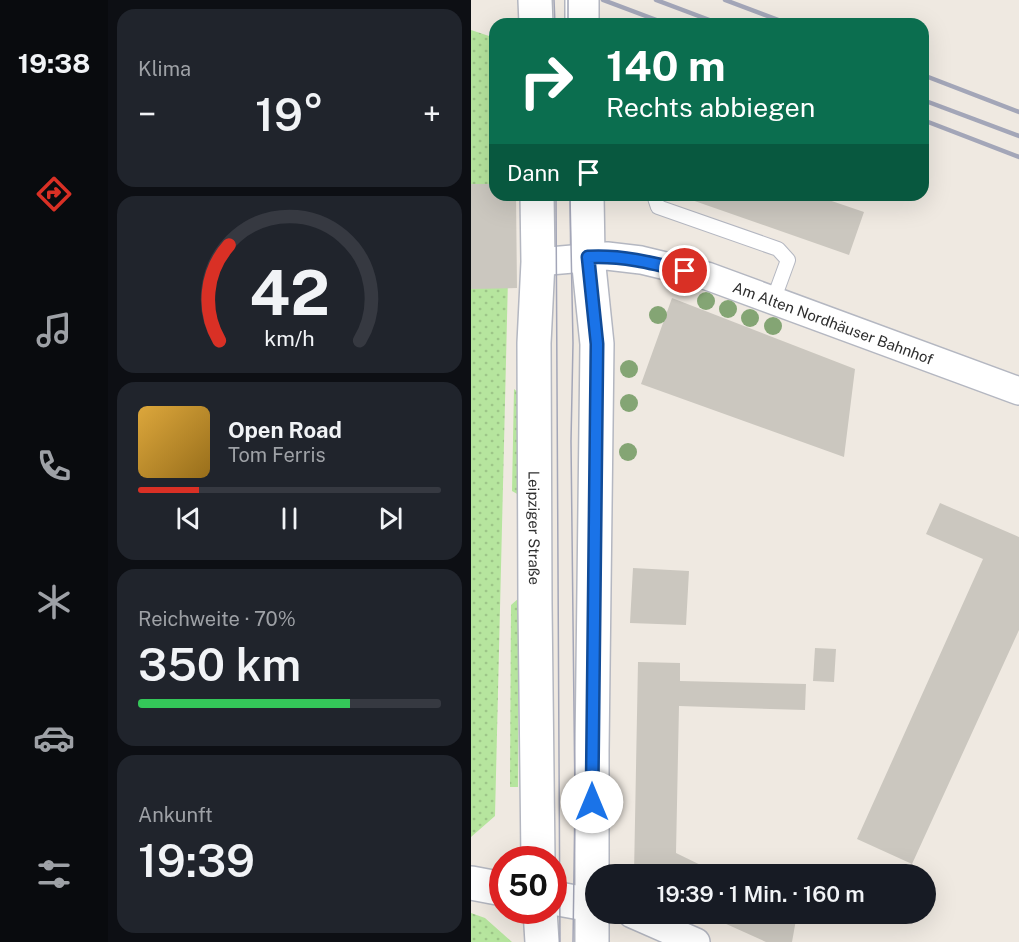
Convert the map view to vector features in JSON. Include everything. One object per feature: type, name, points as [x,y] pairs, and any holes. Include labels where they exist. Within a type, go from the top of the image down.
[{"type":"main road","points":[[535,0],[536,18]]},
{"type":"main road","points":[[582,0],[582,18]]},
{"type":"main road","name":"Leipziger Straße","points":[[537,201],[538,262],[534,343],[538,846]]},
{"type":"main road","points":[[587,201],[588,257],[597,344],[594,864]]},
{"type":"main road","points":[[471,883],[489,886]]},
{"type":"main road","points":[[567,900],[585,903]]},
{"type":"main road","points":[[541,924],[542,942]]},
{"type":"main road","points":[[592,942],[593,924]]},
{"type":"street","name":"Am Alten Nordhäuser Bahnhof","points":[[538,262],[607,256],[641,260],[707,276],[1019,391]]},
{"type":"street","points":[[654,924],[696,942]]},
{"type":"lane","points":[[656,201],[658,207],[778,249],[788,260],[773,301]]},
{"type":"green space","points":[[471,30],[489,36],[489,201],[510,201],[495,816],[471,837]]},
{"type":"green space","points":[[514,389],[520,394],[519,495],[512,491]]},
{"type":"green space","points":[[519,598],[518,787],[510,787],[511,605]]},
{"type":"green space","points":[[471,913],[485,918],[489,924],[512,942],[471,942]]},
{"type":"building","points":[[471,184],[489,184],[489,201],[516,201],[517,288],[471,289]]},
{"type":"building","points":[[695,201],[832,201],[864,212],[849,255]]},
{"type":"building","points":[[672,298],[855,369],[844,457],[641,384]]},
{"type":"building","points":[[940,503],[1019,537],[1019,630],[912,864],[857,839],[983,559],[926,534]]},
{"type":"building","points":[[633,568],[689,571],[686,625],[630,623]]},
{"type":"building","points":[[815,648],[836,649],[834,682],[813,681]]},
{"type":"building","points":[[638,662],[680,663],[680,681],[806,684],[805,710],[679,706],[676,853],[699,864],[634,864]]},
{"type":"building","points":[[726,924],[795,924],[792,942],[766,942]]},
{"type":"tram line","points":[[554,0],[555,18]]},
{"type":"tram line","points":[[568,0],[568,18]]},
{"type":"tram line","points":[[556,201],[560,942]]},
{"type":"tram line","points":[[570,201],[575,800],[573,942]]},
{"type":"railway","points":[[603,0],[651,18]]},
{"type":"railway","points":[[656,0],[704,18]]},
{"type":"railway","points":[[725,0],[773,18]]},
{"type":"railway","points":[[929,77],[1019,112]]},
{"type":"railway","points":[[929,102],[1019,136]]},
{"type":"railway","points":[[929,122],[1019,157]]},
{"type":"route","points":[[592,802],[597,344],[588,257],[607,256],[641,260],[685,271]]}]
